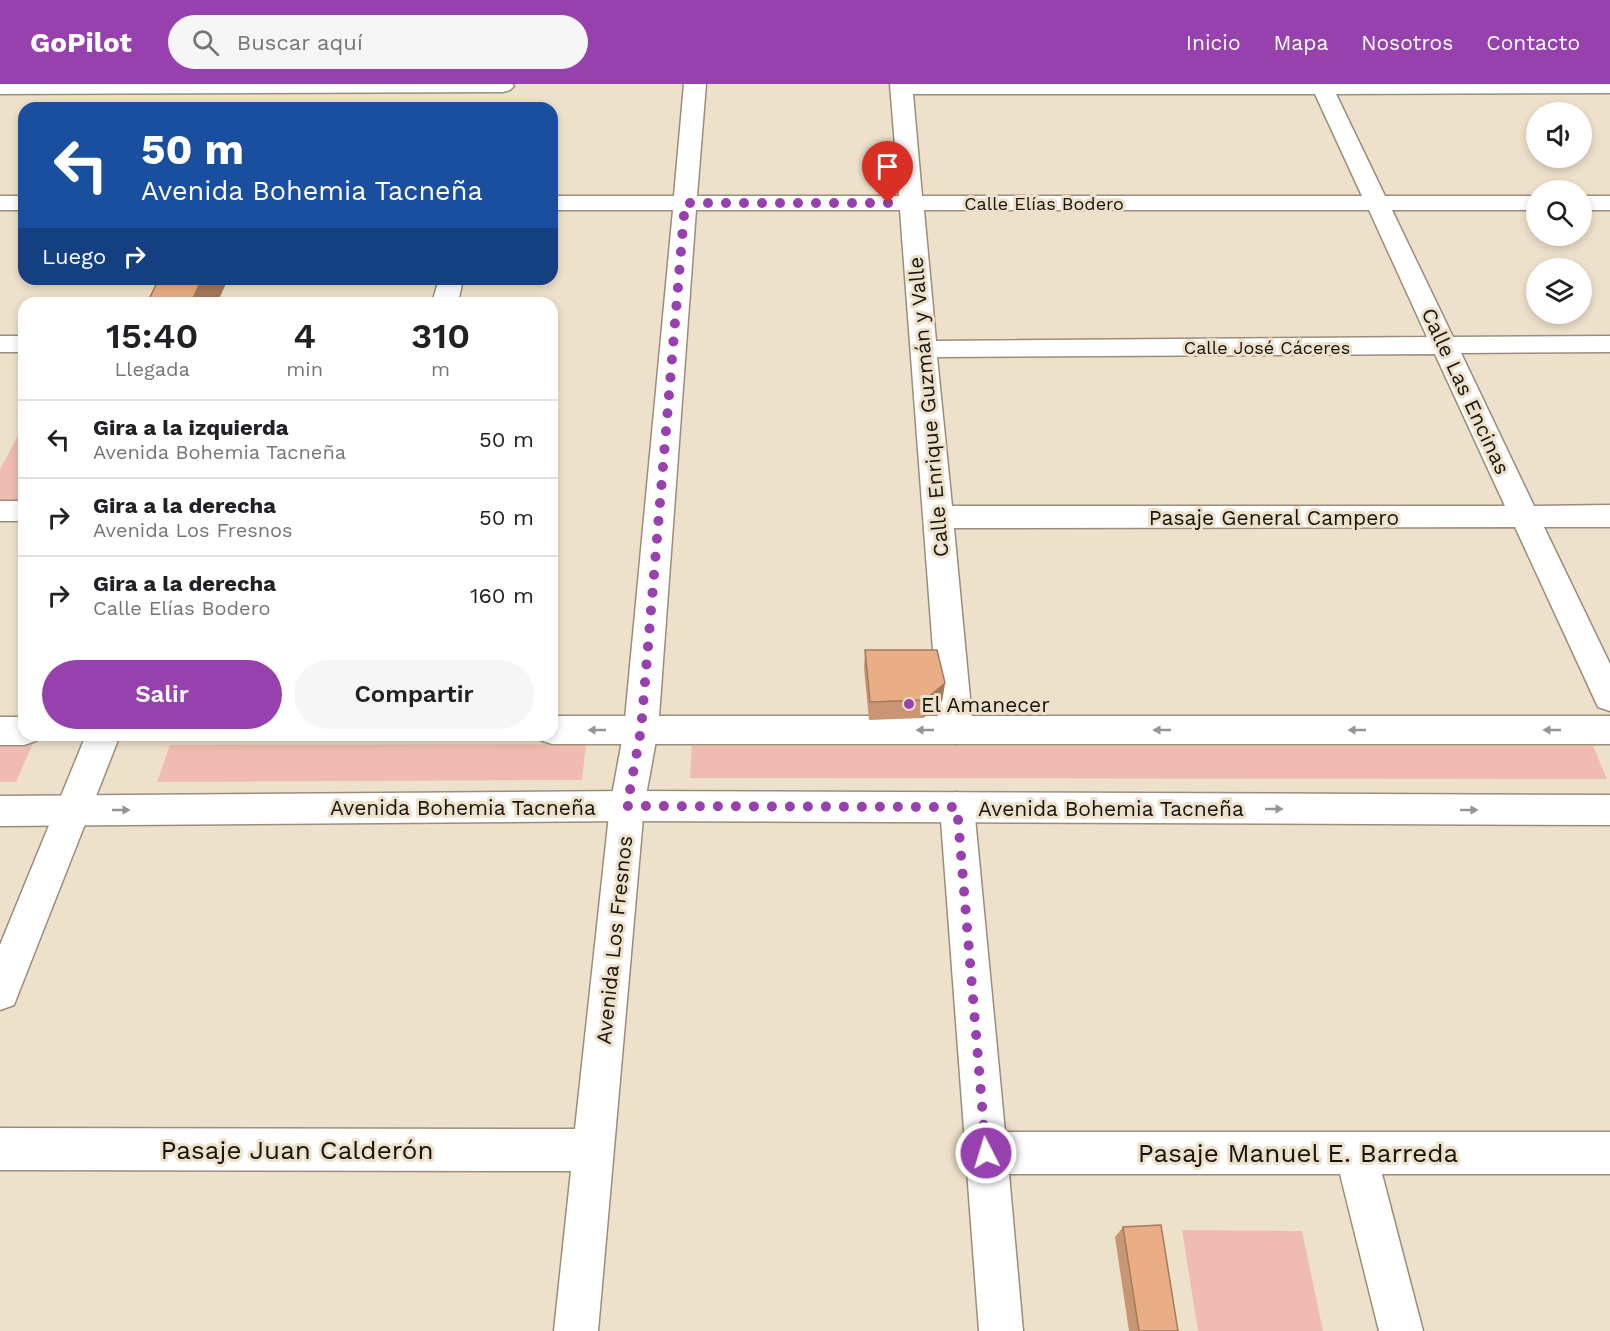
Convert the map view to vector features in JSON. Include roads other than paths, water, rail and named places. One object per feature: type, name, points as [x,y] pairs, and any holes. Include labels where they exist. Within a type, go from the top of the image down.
[{"type":"street","name":"Avenida Los Fresnos","points":[[576,1331],[627,806],[641,730],[695,84]]},
{"type":"street","points":[[0,88],[504,85],[500,102]]},
{"type":"street","points":[[901,86],[1610,87]]},
{"type":"street","name":"Calle Enrique Guzmán y Valle","points":[[901,86],[956,730]]},
{"type":"street","name":"Calle Las Encinas","points":[[1322,86],[1610,698]]},
{"type":"street","points":[[0,203],[18,203]]},
{"type":"street","name":"Calle Elías Bodero","points":[[558,203],[1526,203]]},
{"type":"street","points":[[1592,203],[1610,203]]},
{"type":"street","points":[[0,344],[18,344]]},
{"type":"street","name":"Calle José Cáceres","points":[[924,349],[1610,344]]},
{"type":"street","points":[[0,512],[18,512]]},
{"type":"street","name":"Pasaje General Campero","points":[[938,517],[1610,516]]},
{"type":"street","points":[[558,730],[1610,730]]},
{"type":"street","points":[[0,731],[18,731]]},
{"type":"street","points":[[0,992],[101,741]]},
{"type":"street","name":"Avenida Bohemia Tacneña","points":[[0,811],[627,806],[1610,810]]},
{"type":"street","points":[[957,807],[1001,1331]]},
{"type":"street","name":"Pasaje Juan Calderón","points":[[0,1149],[594,1150]]},
{"type":"street","name":"Pasaje Manuel E. Barreda","points":[[986,1153],[1610,1152]]},
{"type":"street","points":[[1356,1153],[1401,1331]]},
{"type":"place","name":"El Amanecer","points":[[909,704]]}]
